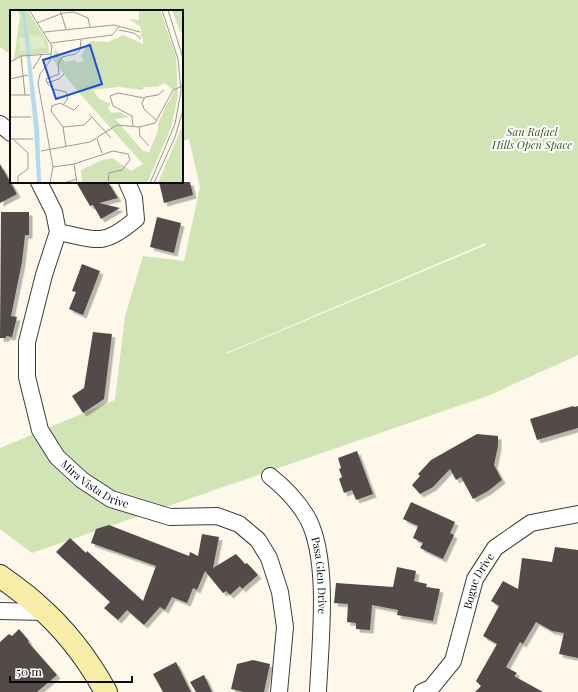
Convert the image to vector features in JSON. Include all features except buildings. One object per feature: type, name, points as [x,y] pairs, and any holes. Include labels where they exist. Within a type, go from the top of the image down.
[{"type":"main road","points":[[0,576],[44,612],[92,665],[106,692]]},
{"type":"street","points":[[0,124],[10,132]]},
{"type":"street","name":"Mira Vista Drive","points":[[40,183],[54,212],[58,232],[44,274],[27,342],[27,377],[40,430],[57,457],[82,480],[111,499],[170,517],[217,516],[239,524],[258,540],[269,558],[280,592],[285,627],[279,692]]},
{"type":"street","points":[[58,232],[100,241],[120,232],[136,219],[134,198],[127,183]]},
{"type":"street","name":"Pasa Glen Drive","points":[[270,476],[298,503],[308,519],[314,535],[320,576],[321,614],[318,692]]},
{"type":"street","name":"Bogue Drive","points":[[422,692],[431,688],[453,661],[474,579],[495,548],[531,523],[578,514]]},
{"type":"street","points":[[0,611],[44,612]]},
{"type":"green space","name":"San Rafael Hills Open Space","points":[[0,0],[578,0],[578,355],[490,395],[32,553],[0,529],[0,448],[115,400],[125,316],[143,256],[184,261],[200,187],[189,139],[183,141],[183,10],[10,10],[10,54],[0,47]],"holes":[[[486,243],[486,245],[226,353]]]}]
